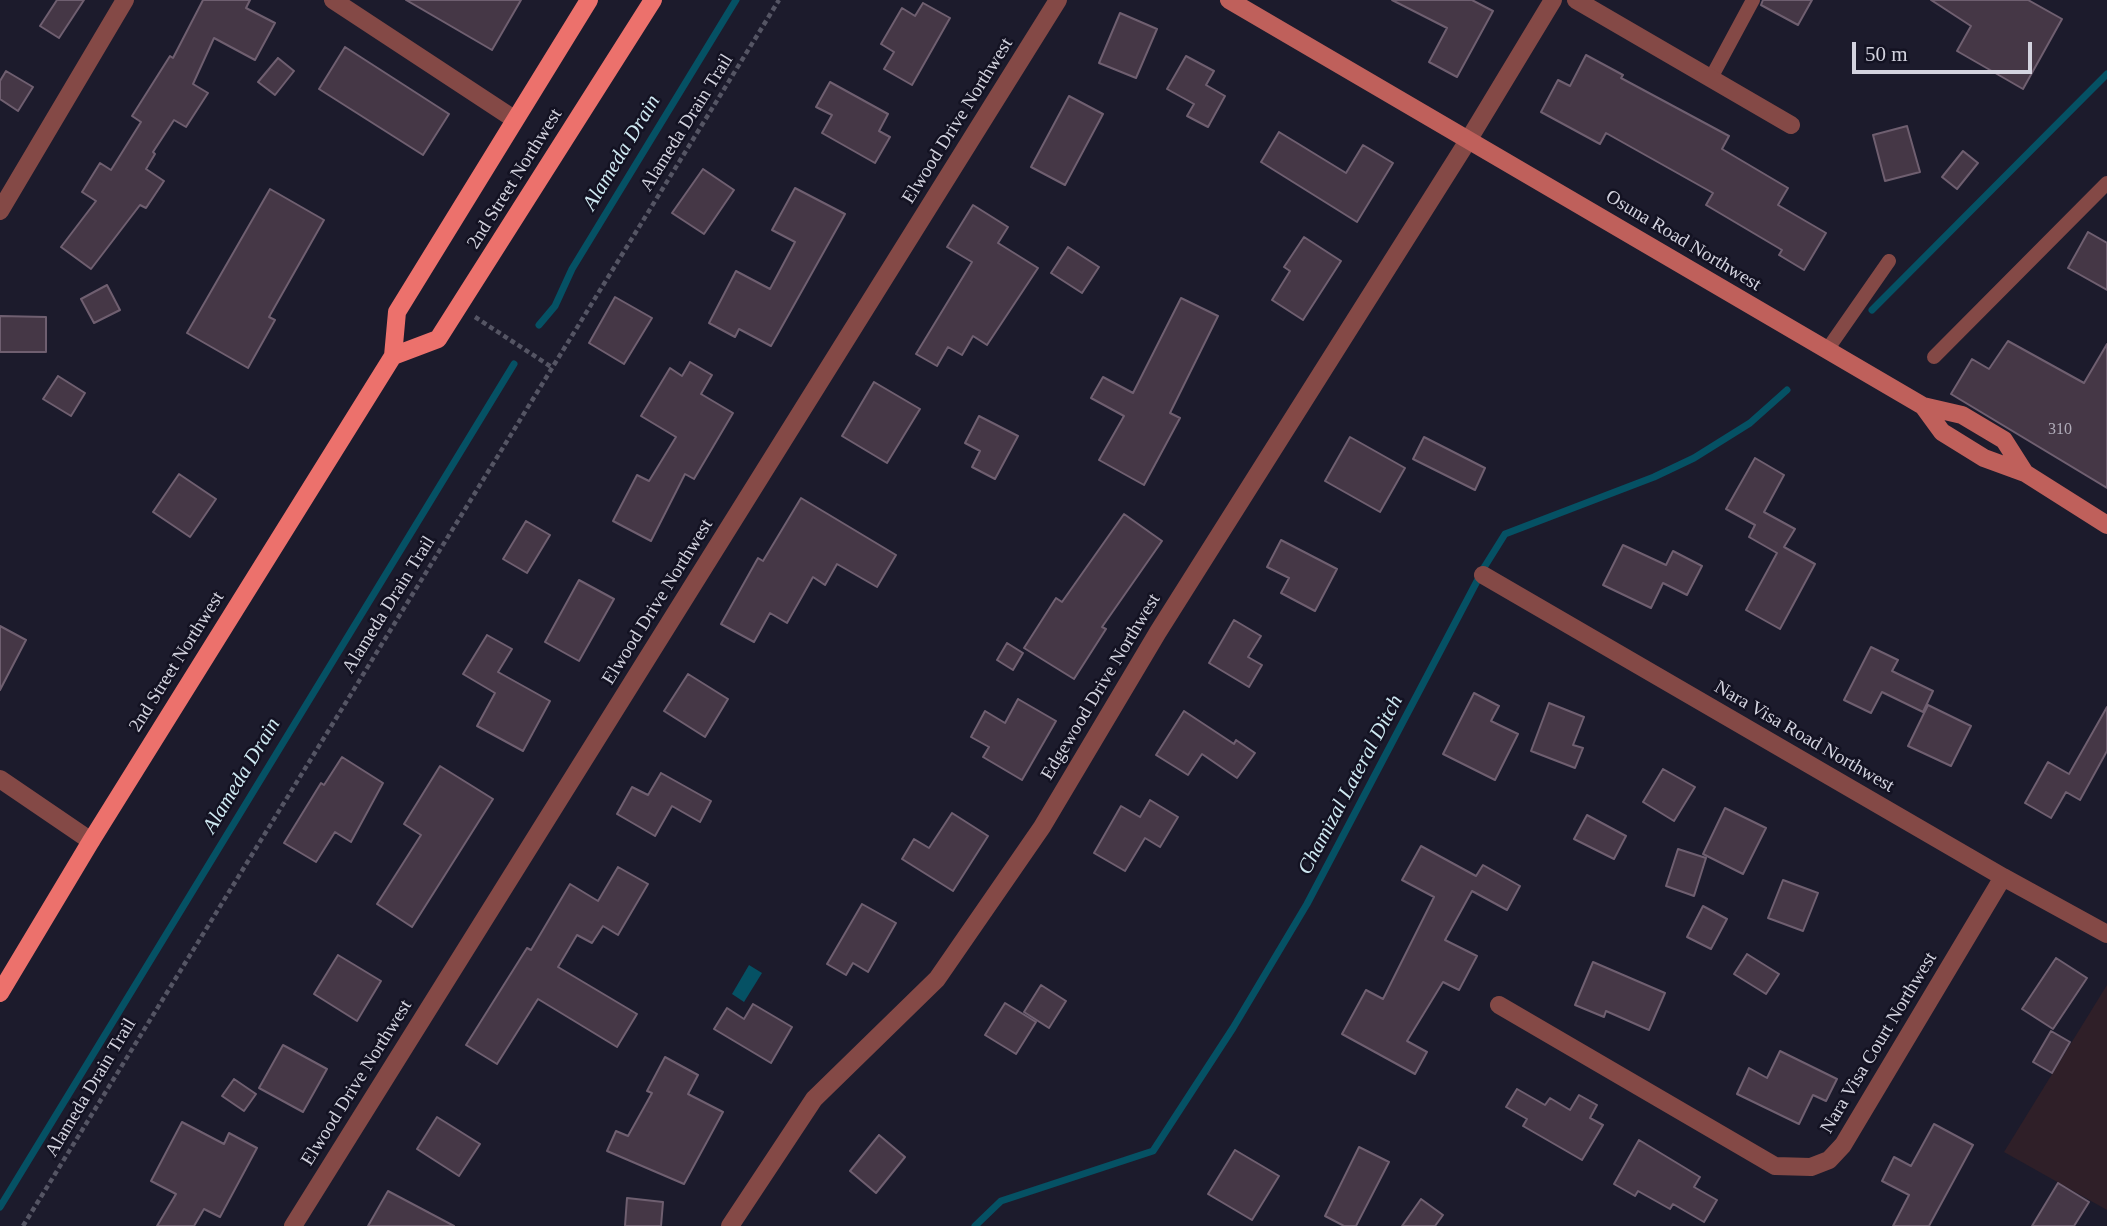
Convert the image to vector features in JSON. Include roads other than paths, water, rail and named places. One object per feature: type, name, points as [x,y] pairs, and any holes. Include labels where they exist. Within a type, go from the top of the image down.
[{"type":"main road","name":"2nd Street Northwest","points":[[0,993],[91,841],[393,356],[397,312],[589,0]]},
{"type":"main road","name":"2nd Street Northwest","points":[[393,356],[438,339],[653,0]]},
{"type":"main road","name":"Osuna Road Northwest","points":[[1229,0],[1923,406],[1942,432],[1983,458],[2025,473],[2107,525]]},
{"type":"main road","points":[[1923,406],[1962,415],[2004,440],[2025,473]]},
{"type":"street","points":[[0,211],[125,0]]},
{"type":"street","points":[[333,0],[514,119]]},
{"type":"street","name":"Elwood Drive Northwest","points":[[293,1226],[1058,0]]},
{"type":"street","name":"Edgewood Drive Northwest","points":[[730,1226],[814,1099],[937,979],[1042,827],[1158,632],[1469,139],[1553,0]]},
{"type":"street","points":[[1576,0],[1791,125]]},
{"type":"street","name":"Nara Visa Road Northwest","points":[[1483,575],[2003,877],[2107,934]]},
{"type":"street","points":[[0,779],[91,841]]},
{"type":"street","name":"Nara Visa Court Northwest","points":[[1499,1005],[1775,1166],[1811,1167],[1829,1160],[1843,1145],[2003,877]]},
{"type":"lane","points":[[1711,78],[1753,0]]},
{"type":"lane","points":[[1934,357],[2107,183]]},
{"type":"lane","points":[[1827,350],[1889,261]]},
{"type":"water","points":[[749,965],[762,973],[744,1002],[732,994]]},
{"type":"waterway","name":"Alameda Drain","points":[[539,325],[555,306],[572,269],[736,0]]},
{"type":"waterway","points":[[1872,310],[2107,74]]},
{"type":"waterway","name":"Alameda Drain","points":[[0,1207],[514,364]]},
{"type":"waterway","name":"Chamizal Lateral Ditch","points":[[975,1226],[1001,1201],[1153,1151],[1233,1028],[1307,904],[1485,566],[1505,534],[1654,477],[1694,458],[1750,423],[1787,390]]}]
